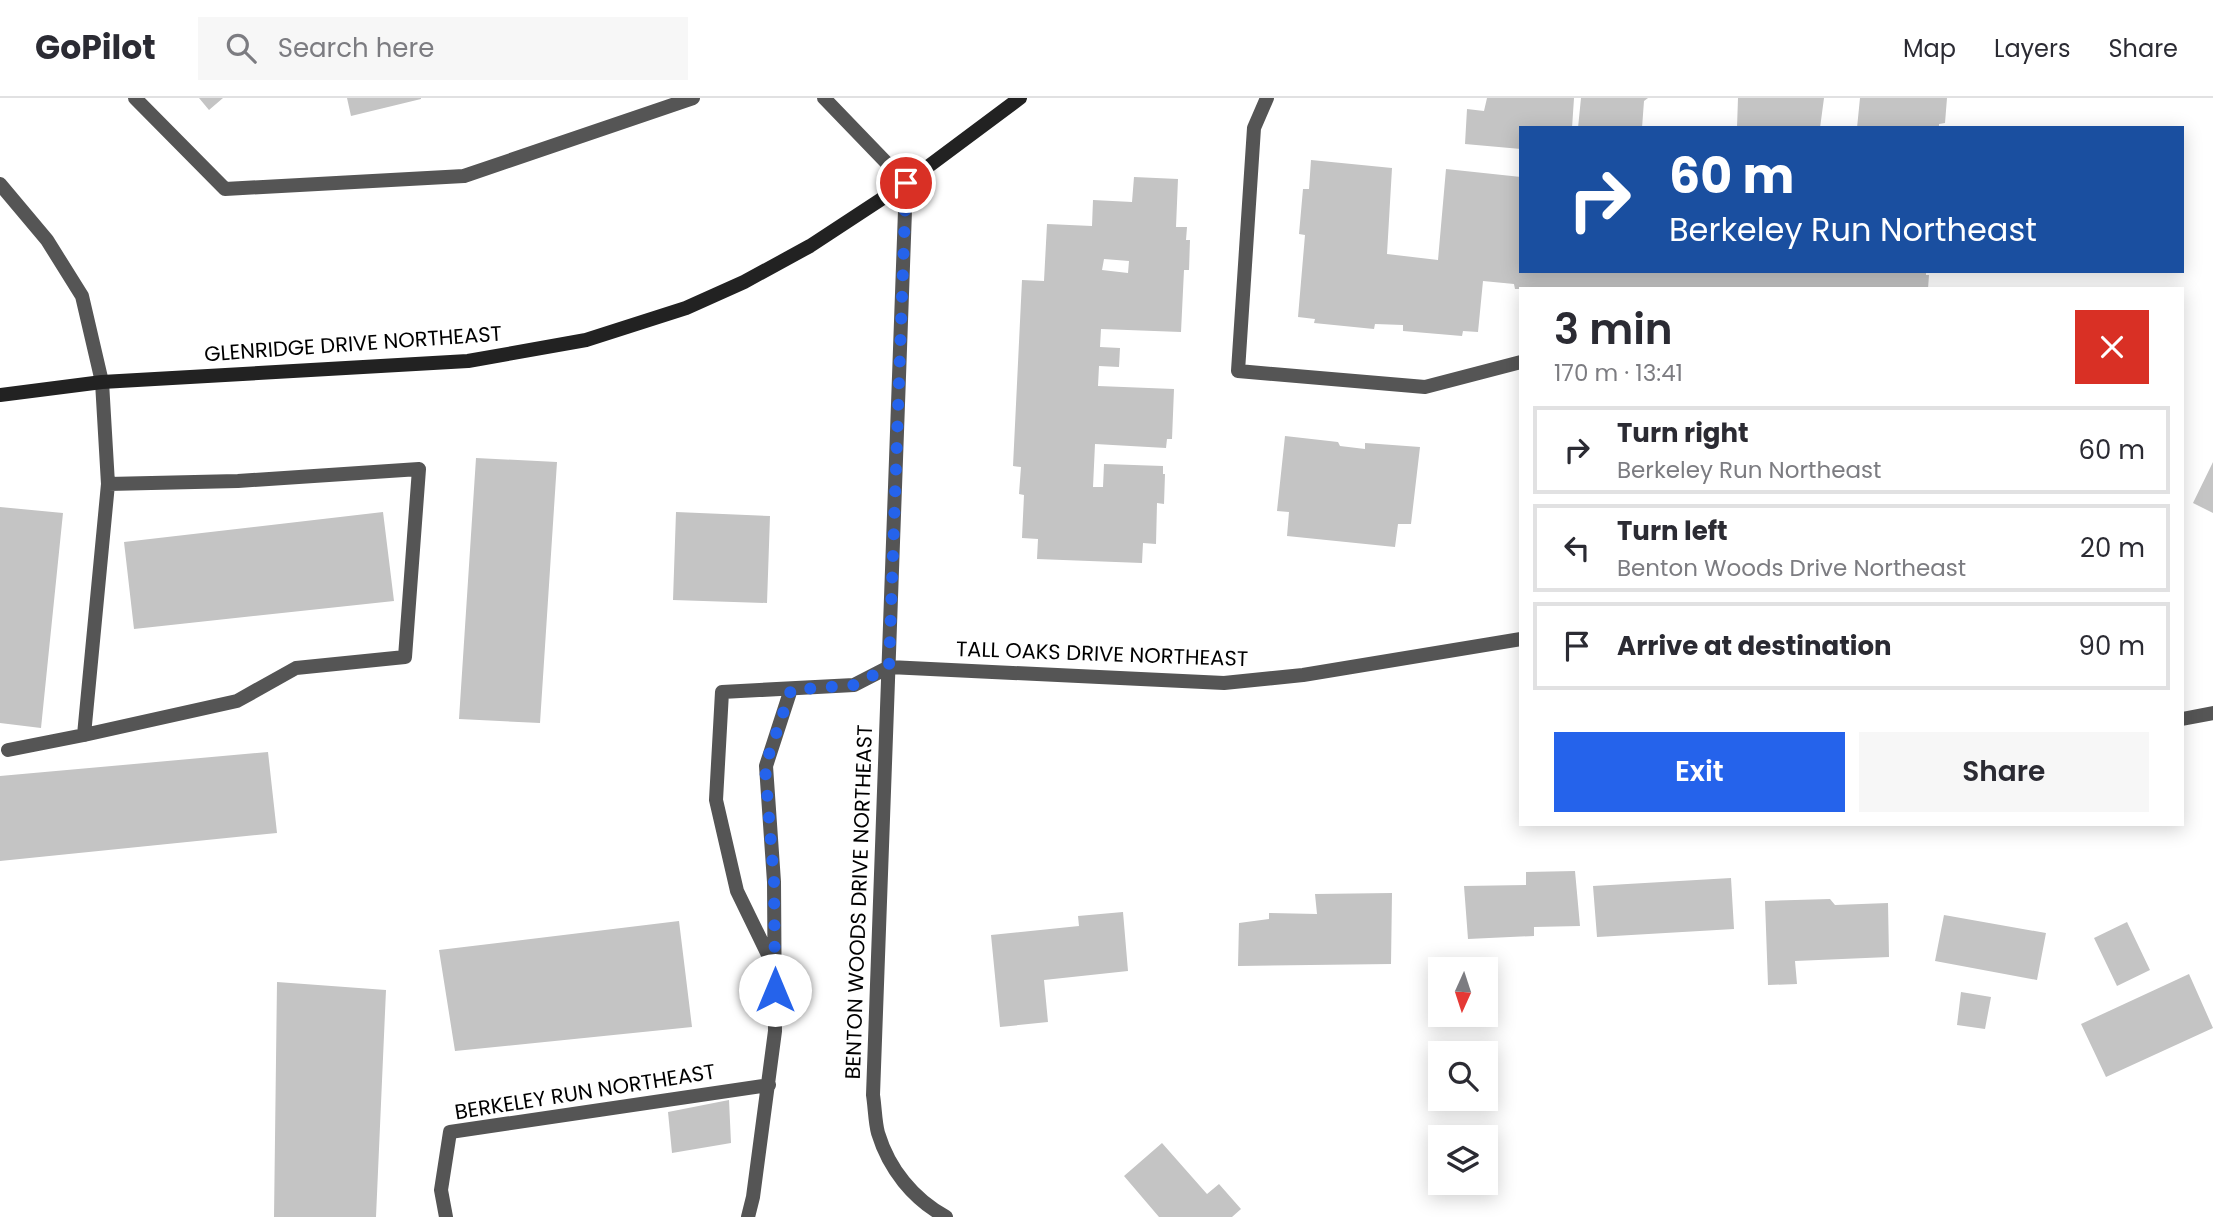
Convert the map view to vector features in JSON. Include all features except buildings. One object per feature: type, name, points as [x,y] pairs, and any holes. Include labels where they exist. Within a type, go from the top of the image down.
[{"type":"main road","name":"GLENRIDGE DRIVE NORTHEAST","points":[[0,395],[102,382],[468,361],[586,340],[686,307],[744,282],[810,246],[906,183],[1020,98]]},
{"type":"street","points":[[135,98],[225,189],[464,176],[693,98]]},
{"type":"street","points":[[824,98],[906,183]]},
{"type":"street","points":[[1267,98],[1254,128],[1238,371],[1425,387],[1519,363]]},
{"type":"street","name":"BENTON WOODS DRIVE NORTHEAST","points":[[906,183],[873,1095],[878,1132],[890,1163],[911,1191],[932,1210],[946,1217]]},
{"type":"street","points":[[0,184],[47,240],[82,296],[102,382],[108,484],[84,735]]},
{"type":"street","points":[[8,750],[237,701],[296,668],[405,657],[419,469],[238,481],[108,484]]},
{"type":"street","name":"TALL OAKS DRIVE NORTHEAST","points":[[889,667],[1224,683],[1303,675],[1519,639]]},
{"type":"street","points":[[775,969],[737,891],[716,800],[722,692],[854,685],[889,667]]},
{"type":"street","points":[[748,1217],[775,1031],[774,882],[765,766],[791,690]]},
{"type":"street","points":[[2184,719],[2213,713]]},
{"type":"street","name":"BERKELEY RUN NORTHEAST","points":[[446,1217],[441,1190],[450,1132],[769,1085]]},
{"type":"route","points":[[775,990],[774,882],[765,766],[791,690],[854,685],[889,667],[906,183]]}]
